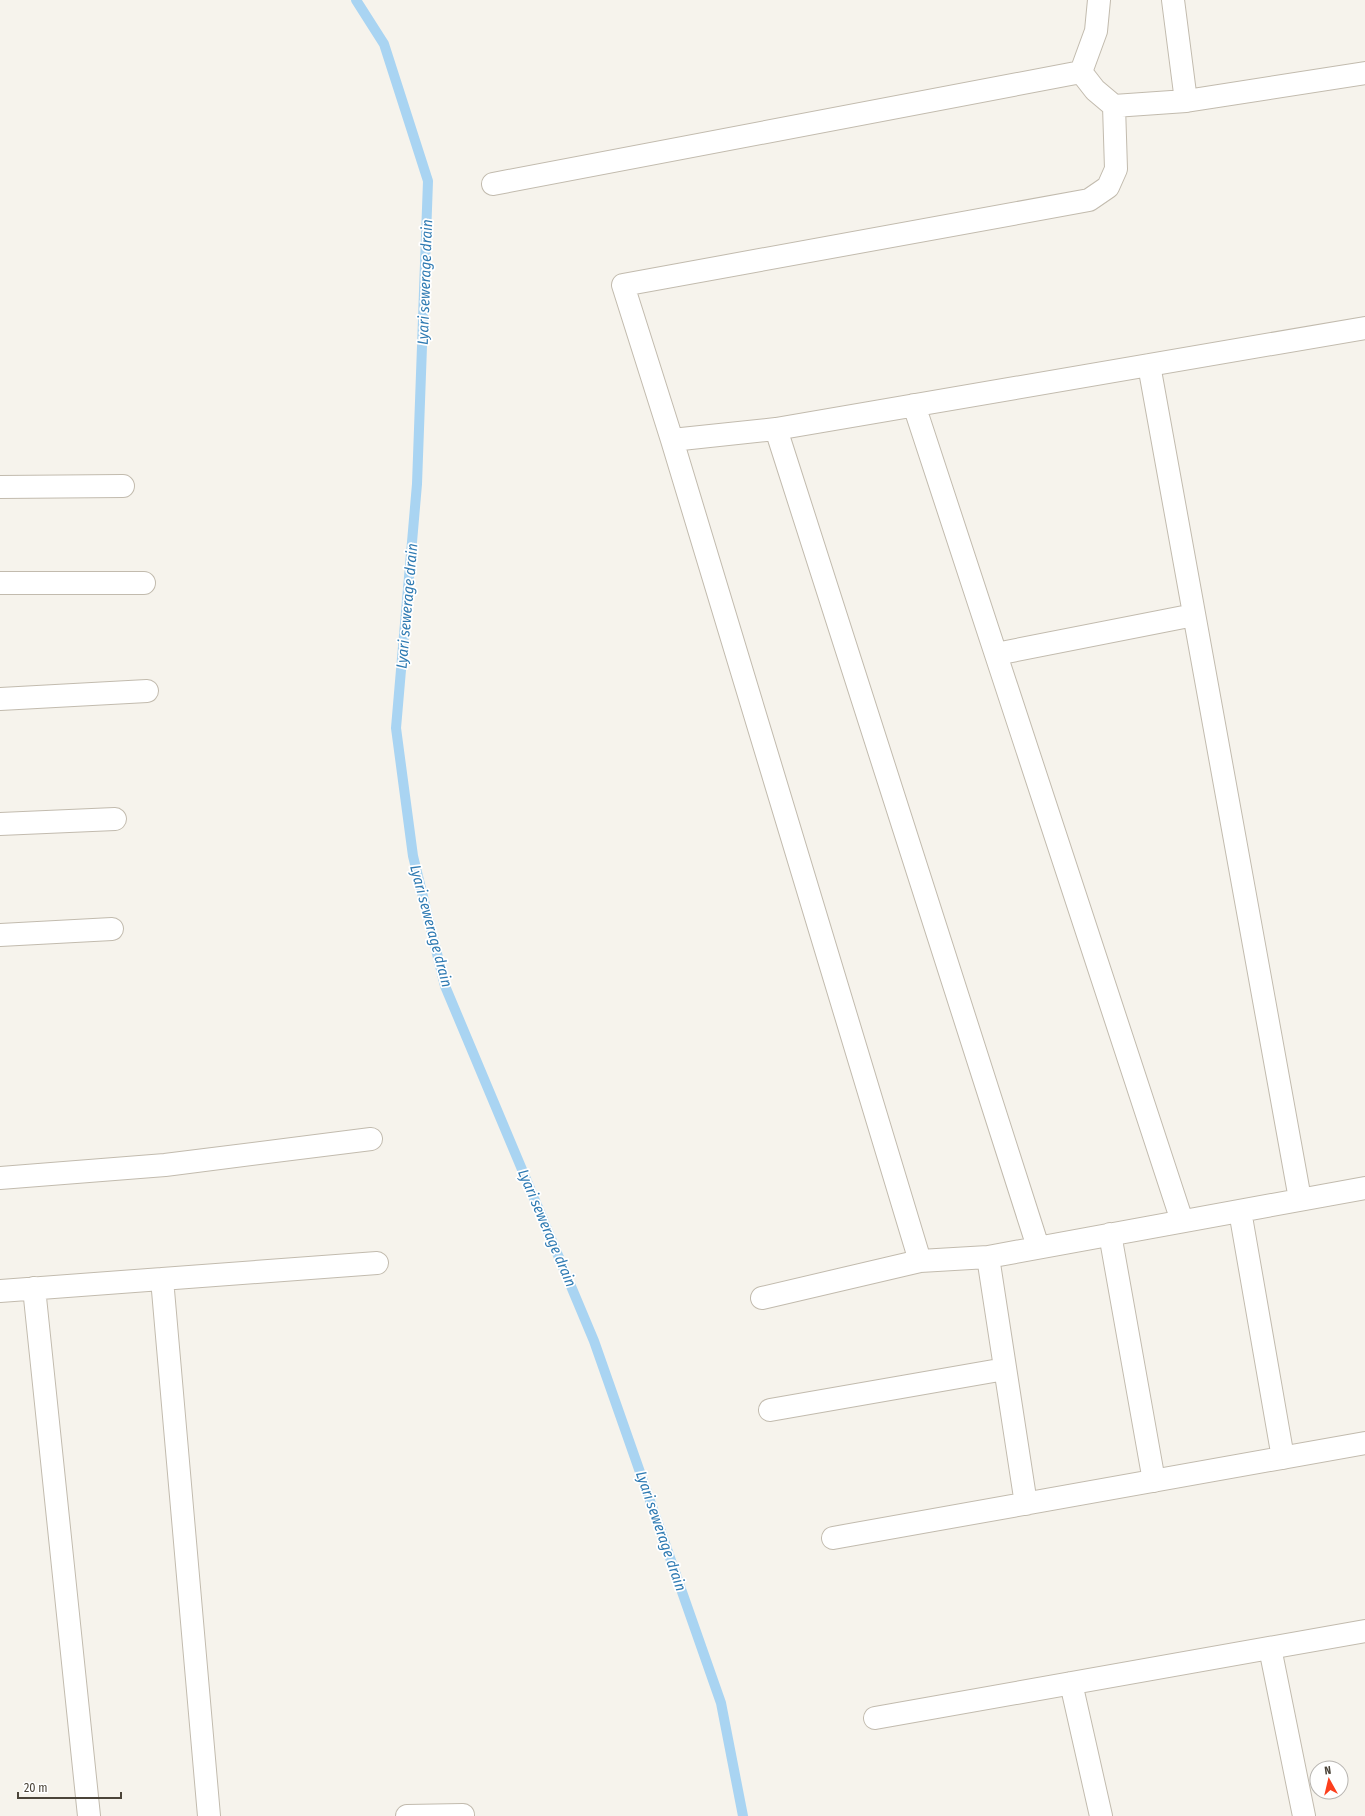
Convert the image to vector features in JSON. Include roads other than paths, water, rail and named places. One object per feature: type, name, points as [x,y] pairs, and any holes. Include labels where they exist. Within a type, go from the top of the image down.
[{"type":"street","points":[[1081,72],[1096,31],[1099,0]]},
{"type":"street","points":[[1173,0],[1186,102]]},
{"type":"street","points":[[1081,72],[1095,90],[1114,106],[1186,102],[1365,73]]},
{"type":"street","points":[[493,184],[1081,72]]},
{"type":"street","points":[[920,1261],[672,440],[623,285],[1089,200],[1108,187],[1116,169],[1114,106]]},
{"type":"street","points":[[672,440],[776,429],[1365,328]]},
{"type":"street","points":[[1149,365],[1300,1200]]},
{"type":"street","points":[[914,405],[1182,1221]]},
{"type":"street","points":[[776,429],[1038,1247]]},
{"type":"street","points":[[0,487],[123,486]]},
{"type":"street","points":[[0,583],[144,583]]},
{"type":"street","points":[[996,654],[1194,615]]},
{"type":"street","points":[[0,699],[147,691]]},
{"type":"street","points":[[0,824],[115,819]]},
{"type":"street","points":[[0,935],[112,929]]},
{"type":"street","points":[[0,1178],[165,1165],[371,1139]]},
{"type":"street","points":[[762,1298],[920,1261],[988,1257],[1300,1200],[1364,1192]]},
{"type":"street","points":[[1240,1211],[1283,1458]]},
{"type":"street","points":[[1110,1234],[1154,1481]]},
{"type":"street","points":[[988,1257],[1026,1504]]},
{"type":"street","points":[[0,1291],[377,1263]]},
{"type":"street","points":[[162,1279],[209,1816]]},
{"type":"street","points":[[34,1288],[89,1816]]},
{"type":"street","points":[[770,1410],[1005,1370]]},
{"type":"street","points":[[833,1538],[1365,1443]]},
{"type":"street","points":[[875,1718],[1365,1631]]},
{"type":"street","points":[[1270,1648],[1304,1816]]},
{"type":"street","points":[[1071,1683],[1101,1816]]},
{"type":"street","points":[[407,1816],[463,1816]]},
{"type":"waterway","name":"Lyari sewerage drain","points":[[356,0],[384,44],[428,181],[417,484],[396,728],[413,856],[445,986],[594,1341],[721,1703],[743,1816]]}]
